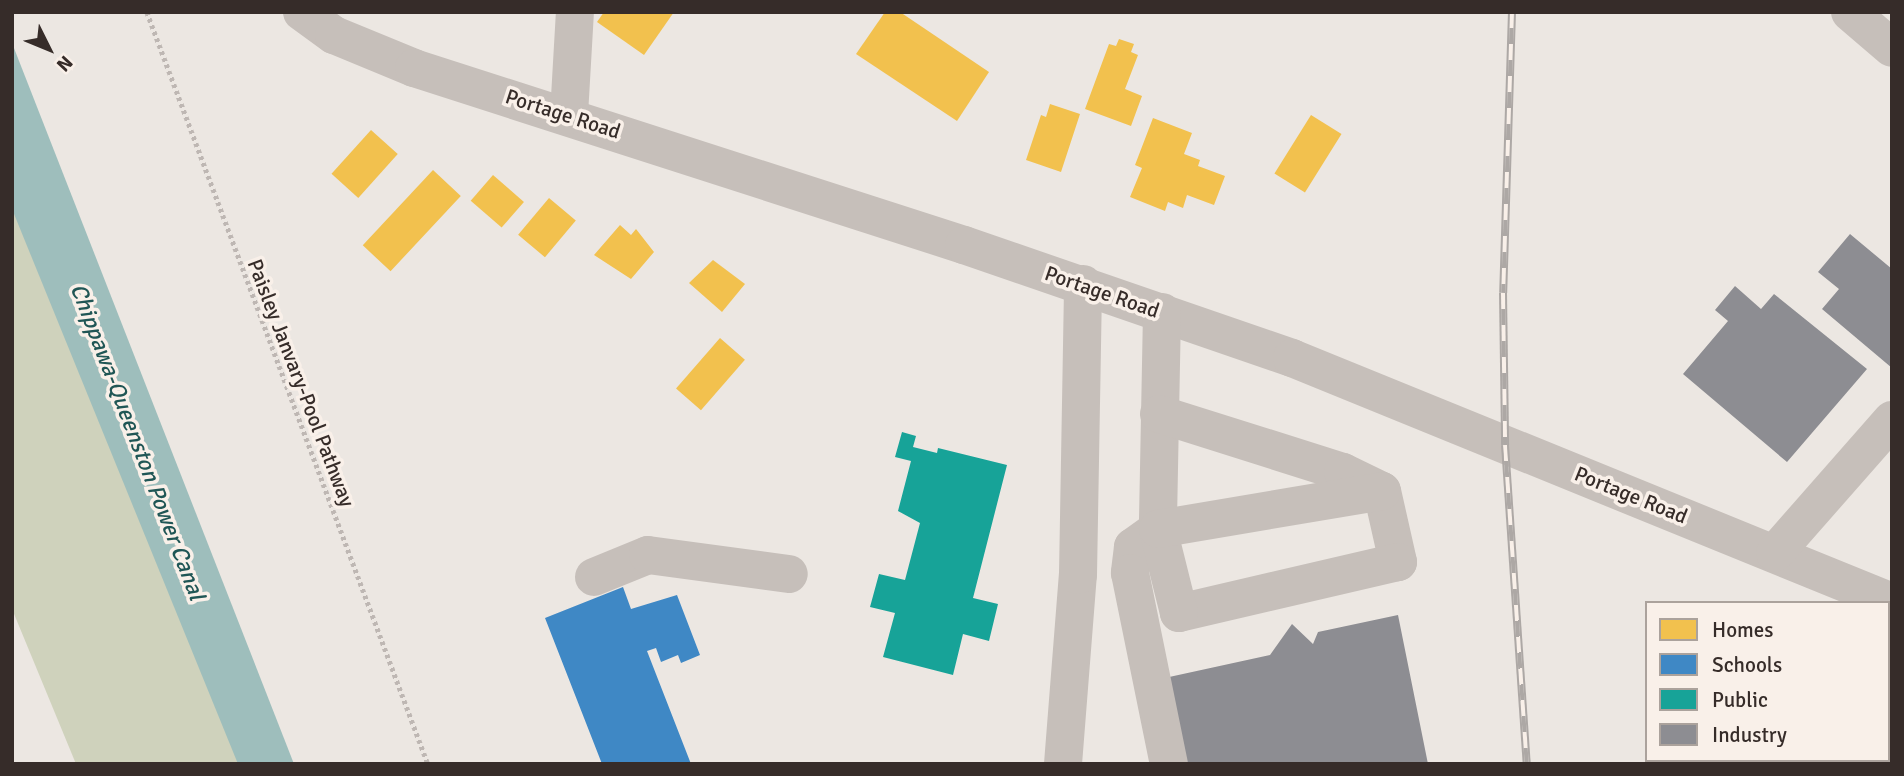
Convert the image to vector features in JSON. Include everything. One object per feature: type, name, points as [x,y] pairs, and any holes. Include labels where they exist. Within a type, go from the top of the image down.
[{"type":"street","name":"Portage Road","points":[[302,12],[334,35],[414,68],[569,115],[1083,284],[1292,358],[1890,601]]},
{"type":"street","points":[[569,115],[575,12]]},
{"type":"street","points":[[1850,12],[1892,48]]},
{"type":"street","points":[[1063,764],[1078,575],[1083,284]]},
{"type":"street","points":[[1162,312],[1158,529],[1179,613],[1398,562],[1382,491]]},
{"type":"street","points":[[1159,415],[1343,472],[1382,491]]},
{"type":"street","points":[[1775,553],[1892,420]]},
{"type":"street","points":[[1169,764],[1130,573],[1133,547],[1158,529],[1382,491]]},
{"type":"street","points":[[594,577],[648,555],[789,574]]},
{"type":"path","name":"Paisley Janvary-Pool Pathway","points":[[147,12],[428,764]]},
{"type":"green space","points":[[12,161],[247,764],[76,764],[12,609]]},
{"type":"water","name":"Chippawa-Queenston Power Canal","points":[[12,43],[294,764],[238,764],[12,209]]},
{"type":"building: Homes","points":[[604,12],[674,12],[644,55],[597,22]]},
{"type":"building: Homes","points":[[885,12],[900,12],[989,72],[957,121],[856,54]]},
{"type":"building: Homes","points":[[1119,39],[1134,44],[1131,52],[1138,55],[1125,89],[1142,96],[1131,126],[1085,109],[1109,44],[1116,46]]},
{"type":"building: Homes","points":[[1050,104],[1080,114],[1061,172],[1026,160],[1041,115],[1046,117]]},
{"type":"building: Homes","points":[[1311,115],[1342,134],[1305,193],[1274,174]]},
{"type":"building: Homes","points":[[1153,118],[1192,133],[1184,154],[1200,160],[1198,166],[1225,176],[1214,205],[1187,195],[1183,208],[1168,202],[1165,211],[1130,197],[1142,168],[1135,165]]},
{"type":"building: Homes","points":[[371,130],[398,154],[358,198],[332,174]]},
{"type":"building: Homes","points":[[433,170],[461,196],[391,271],[363,245]]},
{"type":"building: Homes","points":[[493,175],[524,202],[502,228],[471,201]]},
{"type":"building: Homes","points":[[549,198],[576,220],[545,257],[518,235]]},
{"type":"building: Homes","points":[[620,225],[631,235],[636,229],[654,252],[631,279],[594,255]]},
{"type":"building: Homes","points":[[713,260],[745,284],[722,312],[689,283]]},
{"type":"building: Homes","points":[[720,338],[745,360],[701,410],[676,389]]},
{"type":"building: Schools","points":[[623,587],[631,609],[677,595],[700,655],[681,663],[678,655],[661,662],[656,648],[647,651],[691,764],[602,764],[545,618]]},
{"type":"building: Public","points":[[902,432],[916,436],[913,447],[937,453],[938,448],[1007,465],[973,598],[998,604],[989,641],[963,634],[953,675],[883,657],[895,613],[870,607],[879,574],[905,580],[920,523],[898,511],[911,461],[895,457]]},
{"type":"building: Industry","points":[[1850,234],[1892,269],[1892,368],[1822,309],[1839,289],[1818,272]]},
{"type":"building: Industry","points":[[1735,286],[1761,309],[1774,294],[1867,369],[1787,462],[1683,374],[1728,321],[1715,310]]},
{"type":"building: Industry","points":[[1398,615],[1428,764],[1178,764],[1160,679],[1270,655],[1292,624],[1313,644],[1318,632]]},
{"type":"building: Industry","points":[[1890,742],[1892,764],[1795,764],[1890,762]]},
{"type":"railway","points":[[1512,12],[1503,293],[1505,445],[1527,764]]}]
